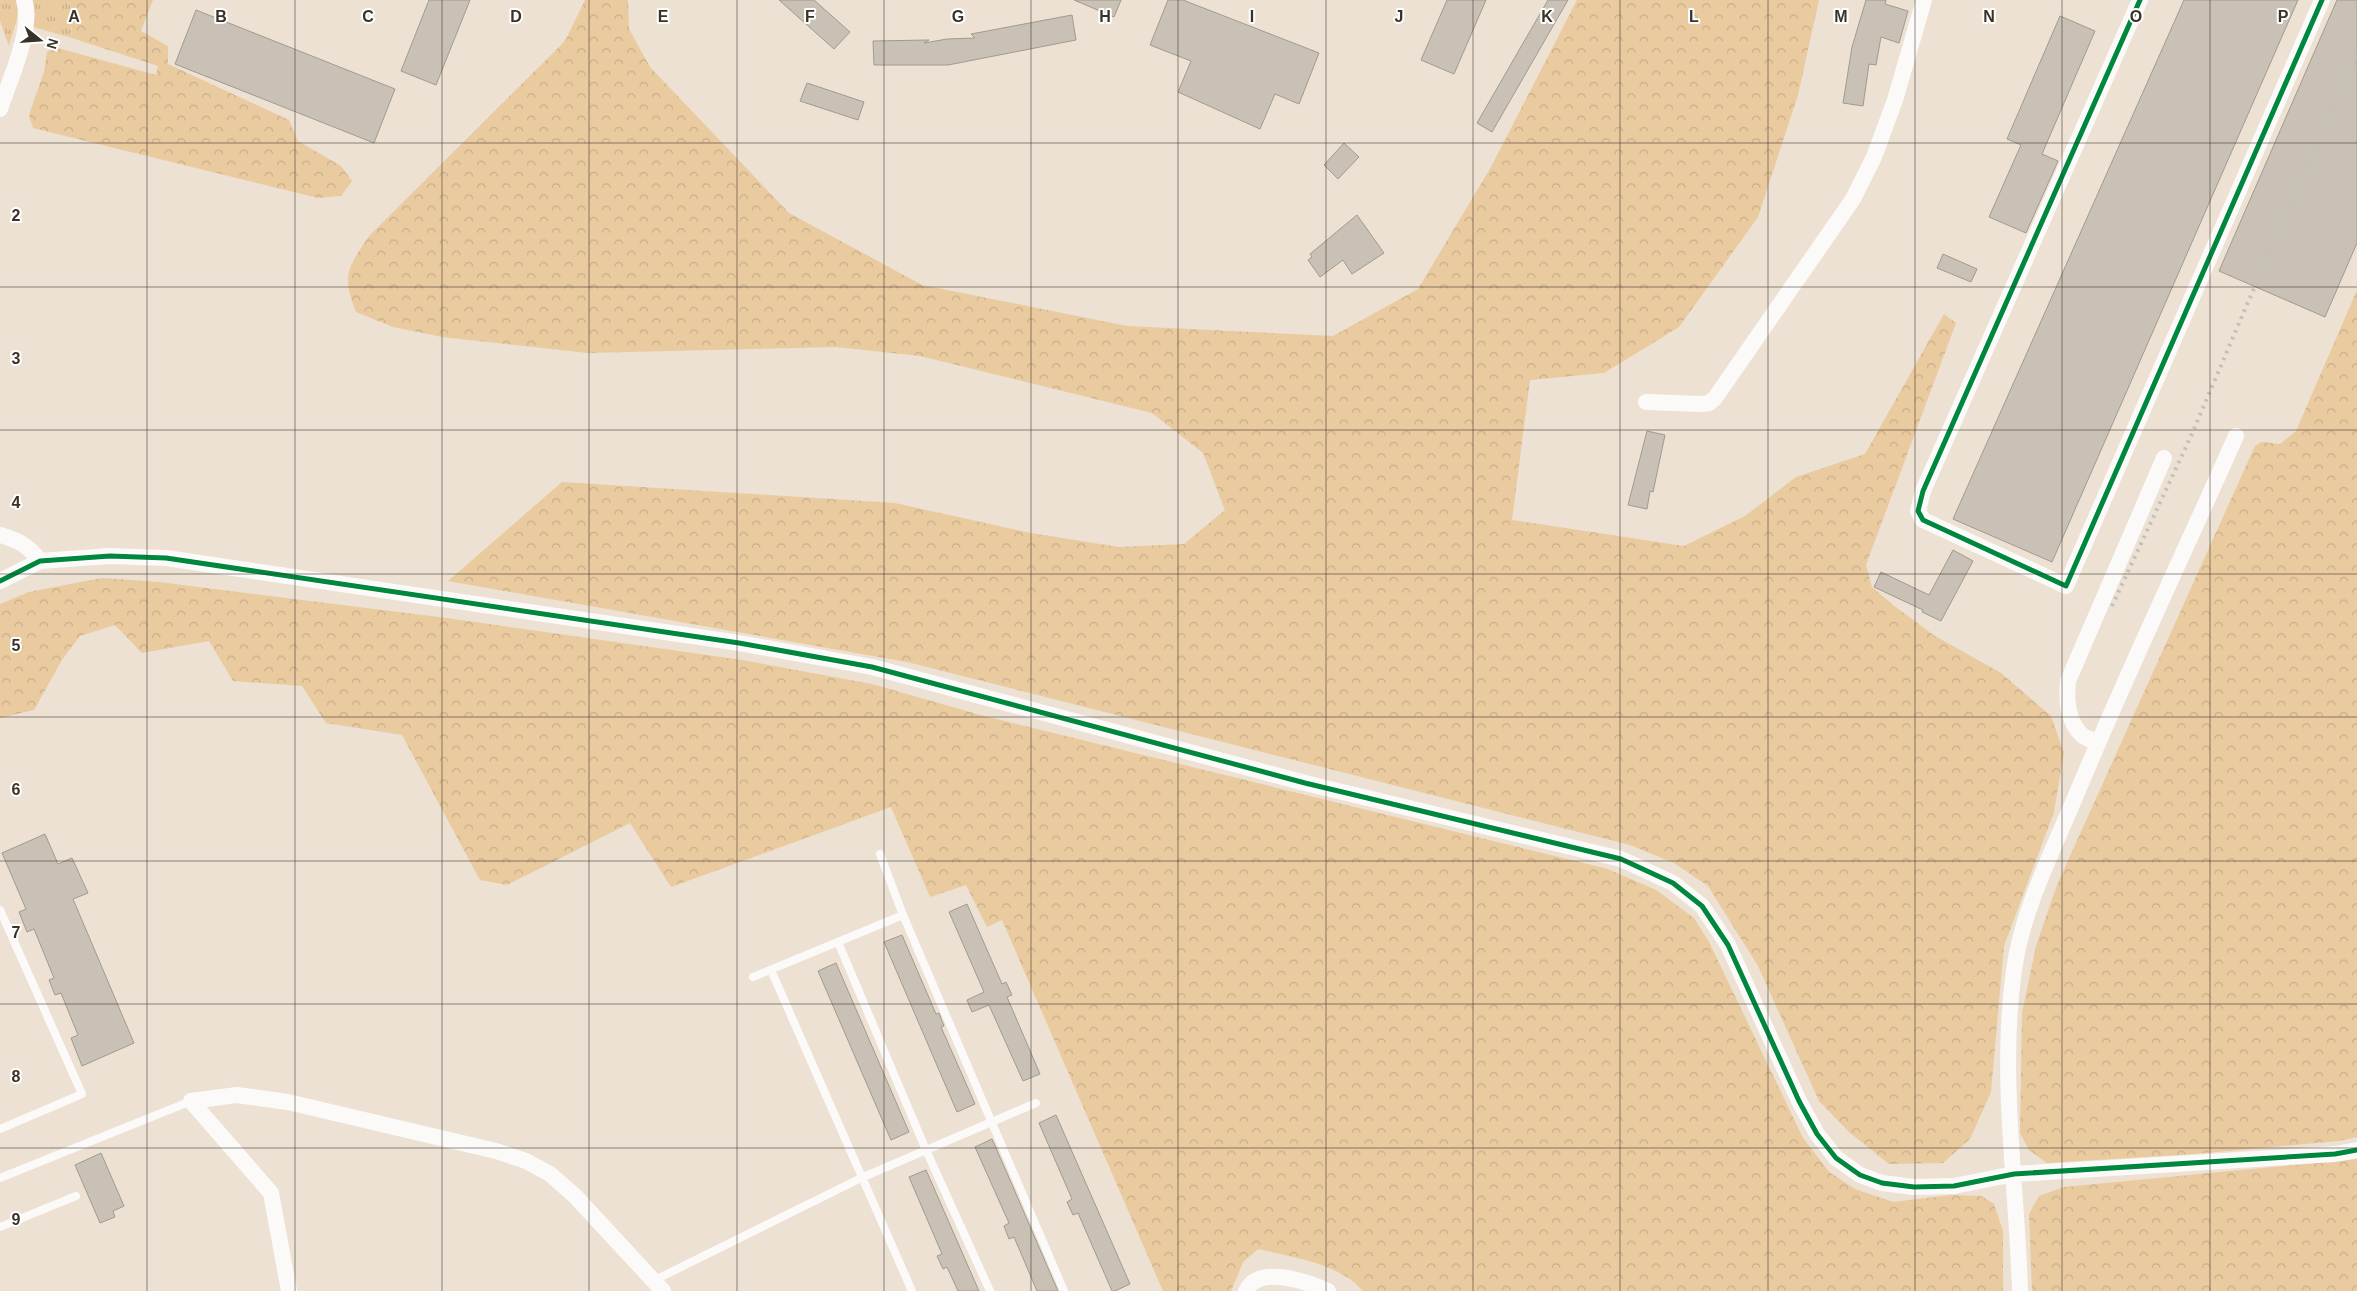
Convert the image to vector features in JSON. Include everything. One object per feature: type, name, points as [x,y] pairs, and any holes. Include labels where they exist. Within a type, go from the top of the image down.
[{"type":"street","points":[[0,109],[26,25],[24,0]]},
{"type":"street","points":[[1646,402],[1701,404],[1709,402],[1714,398],[1853,199],[1874,158],[1886,125],[1924,0]]},
{"type":"street","points":[[2140,0],[1922,491],[1918,511],[1923,520],[2066,586],[2322,0]]},
{"type":"street","points":[[2020,1291],[2014,1174],[2009,1129],[2009,1060],[2010,1009],[2020,938],[2043,875],[2098,742],[2236,436]]},
{"type":"street","points":[[2098,742],[2084,737],[2071,719],[2066,696],[2068,681],[2164,458]]},
{"type":"street","points":[[0,535],[16,539],[31,548],[40,562]]},
{"type":"street","points":[[0,581],[40,562],[110,556],[166,558],[739,643],[872,667],[1306,783],[1622,860],[1673,882],[1702,906],[1728,945],[1799,1101],[1817,1134],[1836,1158],[1860,1175],[1882,1183],[1914,1187],[1954,1186],[2014,1174],[2335,1154],[2357,1150]]},
{"type":"street","points":[[191,1100],[237,1095],[288,1102],[496,1151],[526,1161],[550,1174],[575,1196],[658,1286]]},
{"type":"street","points":[[191,1100],[271,1193],[289,1291]]},
{"type":"street","points":[[1246,1291],[1249,1284],[1261,1277],[1288,1278],[1328,1291]]},
{"type":"lane","points":[[880,854],[903,915],[1064,1291]]},
{"type":"lane","points":[[0,910],[82,1094],[0,1129]]},
{"type":"lane","points":[[753,977],[903,915]]},
{"type":"lane","points":[[838,942],[926,1150],[990,1291]]},
{"type":"lane","points":[[771,970],[912,1291]]},
{"type":"lane","points":[[0,1178],[191,1100]]},
{"type":"lane","points":[[658,1286],[861,1178],[1036,1103]]},
{"type":"lane","points":[[0,1228],[76,1196]]},
{"type":"green space","points":[[0,0],[16,0],[17,5],[16,23],[9,46],[0,21]]},
{"type":"green space","points":[[33,0],[70,0],[72,38],[33,27],[35,14]]},
{"type":"green space","points":[[70,0],[153,0],[141,31],[168,46],[168,64],[289,120],[298,141],[341,166],[352,181],[341,196],[318,198],[33,128],[29,115],[44,72],[47,52],[54,47],[156,75],[158,66],[72,38]]},
{"type":"green space","points":[[585,0],[628,0],[629,29],[650,67],[789,213],[922,285],[1127,326],[1333,336],[1418,289],[1491,167],[1577,0],[1819,0],[1798,95],[1758,217],[1679,327],[1604,373],[1530,380],[1512,520],[1684,546],[1745,516],[1796,477],[1865,454],[1944,314],[1956,323],[1866,565],[1872,587],[1893,605],[1935,636],[2001,673],[2051,716],[2064,753],[2054,812],[2004,946],[1991,1092],[1970,1139],[1943,1163],[1889,1164],[1849,1132],[1819,1101],[1758,966],[1708,886],[1674,863],[1630,845],[907,662],[448,581],[562,482],[895,503],[1031,533],[1119,547],[1184,544],[1225,510],[1203,453],[1152,413],[920,356],[836,347],[587,353],[442,337],[393,327],[356,312],[349,289],[349,272],[356,256],[369,236],[565,41]]},
{"type":"green space","points":[[2357,290],[2357,1137],[2339,1141],[2195,1154],[2047,1163],[2029,1150],[2020,1133],[2022,1013],[2036,946],[2057,885],[2255,446],[2262,442],[2280,444],[2296,431]]},
{"type":"green space","points":[[102,578],[159,582],[447,618],[742,660],[872,684],[984,716],[1608,869],[1656,890],[1694,918],[1709,942],[1803,1138],[1829,1172],[1855,1189],[1893,1202],[1951,1195],[1981,1196],[1994,1204],[2003,1231],[2003,1291],[1363,1291],[1353,1281],[1314,1262],[1258,1249],[1243,1262],[1231,1291],[1163,1291],[1002,920],[987,927],[966,885],[930,897],[891,807],[671,887],[630,823],[507,885],[480,880],[402,735],[326,723],[302,686],[233,681],[209,641],[142,653],[115,625],[80,636],[62,660],[34,710],[0,718],[0,604],[29,592]]},
{"type":"green space","points":[[2357,1159],[2357,1291],[2032,1291],[2029,1214],[2039,1196],[2064,1187]]},
{"type":"building","points":[[429,0],[470,0],[436,85],[401,71]]},
{"type":"building","points":[[779,0],[814,0],[850,32],[834,49]]},
{"type":"building","points":[[1074,0],[1121,0],[1114,17]]},
{"type":"building","points":[[1168,0],[1183,0],[1319,53],[1299,104],[1275,94],[1260,129],[1178,92],[1191,61],[1150,45]]},
{"type":"building","points":[[1447,0],[1486,0],[1454,74],[1421,60]]},
{"type":"building","points":[[1548,0],[1568,0],[1492,132],[1477,123]]},
{"type":"building","points":[[1866,0],[1886,0],[1885,4],[1908,11],[1899,43],[1881,37],[1876,65],[1869,64],[1863,106],[1843,103],[1852,47]]},
{"type":"building","points":[[2184,0],[2298,0],[2052,562],[1953,519]]},
{"type":"building","points":[[2337,0],[2357,0],[2357,243],[2325,317],[2219,271]]},
{"type":"building","points":[[196,10],[395,89],[374,143],[175,64]]},
{"type":"building","points":[[1072,15],[1076,40],[948,65],[874,65],[873,41],[929,40],[924,43],[947,39],[975,38],[971,34]]},
{"type":"building","points":[[2060,16],[2095,31],[2042,154],[2058,161],[2026,233],[1989,217],[2021,145],[2007,139]]},
{"type":"building","points":[[807,83],[864,102],[858,120],[800,101]]},
{"type":"building","points":[[1344,143],[1359,157],[1338,179],[1324,165]]},
{"type":"building","points":[[1357,215],[1384,253],[1352,274],[1343,260],[1320,277],[1308,260],[1312,257],[1310,254]]},
{"type":"building","points":[[1943,254],[1977,269],[1971,282],[1937,268]]},
{"type":"building","points":[[1647,431],[1665,435],[1653,492],[1650,491],[1647,509],[1628,505]]},
{"type":"building","points":[[1953,550],[1973,561],[1941,621],[1922,612],[1923,610],[1874,587],[1881,572],[1929,595]]},
{"type":"building","points":[[45,834],[58,864],[72,858],[88,893],[73,899],[134,1043],[82,1066],[71,1038],[78,1035],[61,993],[55,995],[49,980],[54,978],[34,929],[27,932],[19,912],[26,909],[2,853]]},
{"type":"building","points":[[967,904],[1002,984],[1006,982],[1012,995],[1007,997],[1040,1074],[1023,1081],[989,1005],[972,1012],[967,1000],[984,992],[949,912]]},
{"type":"building","points":[[902,935],[936,1014],[939,1013],[944,1026],[941,1027],[975,1104],[957,1112],[884,942]]},
{"type":"building","points":[[836,963],[909,1132],[891,1140],[818,971]]},
{"type":"building","points":[[1056,1115],[1130,1284],[1115,1291],[1112,1291],[1078,1213],[1073,1215],[1067,1202],[1072,1199],[1039,1123]]},
{"type":"building","points":[[992,1139],[1058,1291],[1037,1291],[1014,1237],[1009,1239],[1004,1226],[1009,1223],[975,1147]]},
{"type":"building","points":[[101,1153],[124,1206],[113,1211],[115,1217],[100,1223],[75,1165]]},
{"type":"building","points":[[926,1170],[979,1291],[958,1291],[947,1267],[943,1269],[937,1256],[942,1254],[909,1177]]},
{"type":"railway","points":[[2112,606],[2191,436],[2357,54]]},
{"type":"cycle path","points":[[2140,0],[1923,491],[1918,511],[1923,520],[2066,586],[2322,0]]},
{"type":"cycle path","points":[[0,581],[40,561],[110,556],[166,558],[739,643],[872,667],[1305,783],[1621,859],[1673,883],[1702,906],[1728,945],[1799,1101],[1817,1134],[1836,1158],[1860,1175],[1882,1183],[1914,1187],[1954,1186],[2014,1174],[2335,1154],[2357,1150]]}]
